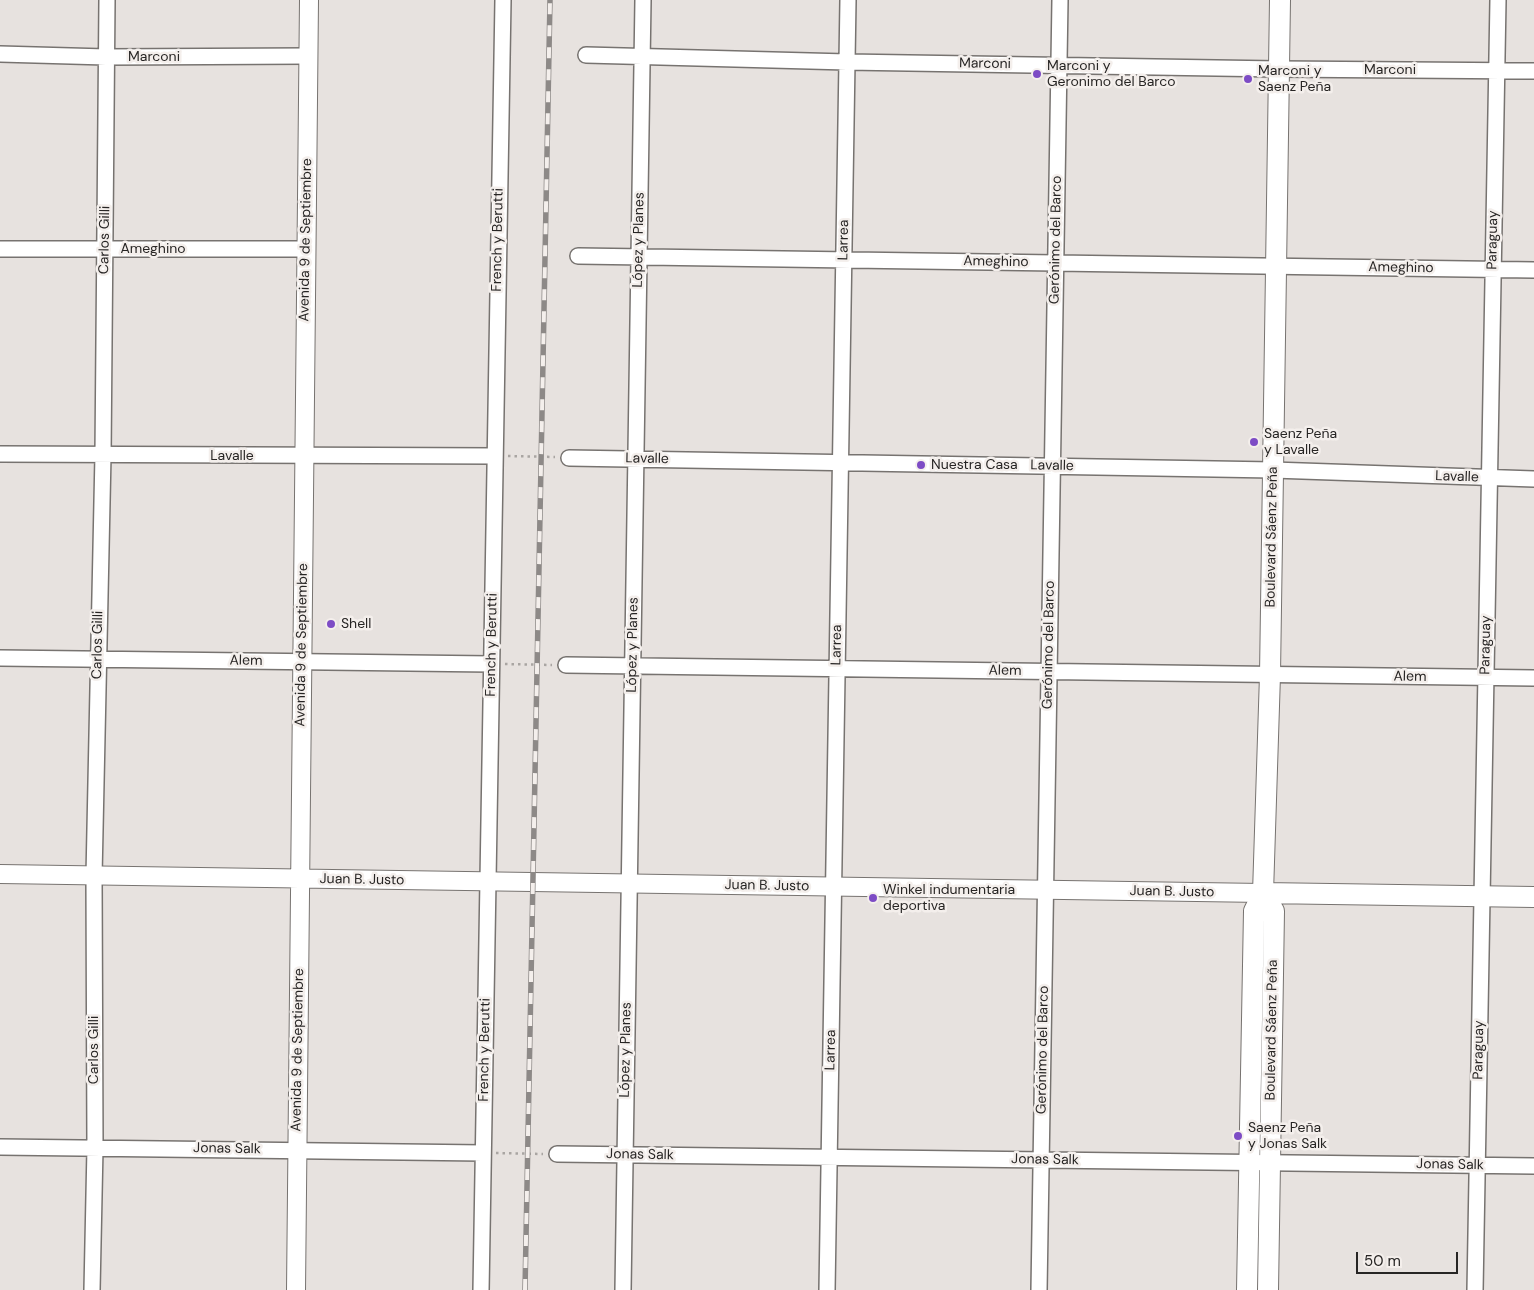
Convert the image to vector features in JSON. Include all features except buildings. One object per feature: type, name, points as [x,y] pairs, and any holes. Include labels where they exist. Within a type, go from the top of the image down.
[{"type":"main road","name":"Boulevard Sáenz Peña","points":[[1247,1290],[1254,911],[1263,893],[1270,675],[1280,0]]},
{"type":"main road","name":"Boulevard Sáenz Peña","points":[[1263,893],[1274,911],[1268,1290]]},
{"type":"main road","name":"Juan B. Justo","points":[[1263,893],[1534,897]]},
{"type":"street","name":"Carlos Gilli","points":[[92,1290],[94,876],[103,455],[107,0]]},
{"type":"street","name":"Avenida 9 de Septiembre","points":[[296,1290],[308,0]]},
{"type":"street","name":"French y Berutti","points":[[481,1290],[502,0]]},
{"type":"street","name":"López y Planes","points":[[622,1290],[643,0]]},
{"type":"street","name":"Larrea","points":[[827,1290],[848,0]]},
{"type":"street","name":"Gerónimo del Barco","points":[[1039,1290],[1060,0]]},
{"type":"street","name":"Paraguay","points":[[1475,1290],[1498,0]]},
{"type":"street","name":"Marconi","points":[[0,54],[106,57],[308,56]]},
{"type":"street","name":"Marconi","points":[[586,55],[847,62],[1534,71]]},
{"type":"street","name":"Ameghino","points":[[0,248],[306,249]]},
{"type":"street","name":"Ameghino","points":[[578,256],[1534,270]]},
{"type":"street","name":"Lavalle","points":[[0,454],[494,456]]},
{"type":"street","name":"Lavalle","points":[[569,458],[1273,470],[1534,480]]},
{"type":"street","name":"Alem","points":[[0,658],[491,664]]},
{"type":"street","name":"Alem","points":[[566,666],[1534,678]]},
{"type":"street","name":"Juan B. Justo","points":[[0,874],[1263,893]]},
{"type":"street","name":"Jonas Salk","points":[[0,1146],[483,1153]]},
{"type":"street","name":"Jonas Salk","points":[[557,1154],[1534,1166]]},
{"type":"path","points":[[494,456],[569,458]]},
{"type":"path","points":[[491,664],[566,666]]},
{"type":"path","points":[[483,1153],[557,1154]]},
{"type":"railway","points":[[525,1290],[550,0]]},
{"type":"place","name":"Marconi y Geronimo del Barco","points":[[1037,74]]},
{"type":"place","name":"Marconi y Saenz Peña","points":[[1248,79]]},
{"type":"place","name":"Saenz Peña y Lavalle","points":[[1254,442]]},
{"type":"place","name":"Nuestra Casa","points":[[921,465]]},
{"type":"place","name":"Shell","points":[[331,624]]},
{"type":"place","name":"Winkel indumentaria deportiva","points":[[873,898]]},
{"type":"place","name":"Saenz Peña y Jonas Salk","points":[[1238,1136]]}]
